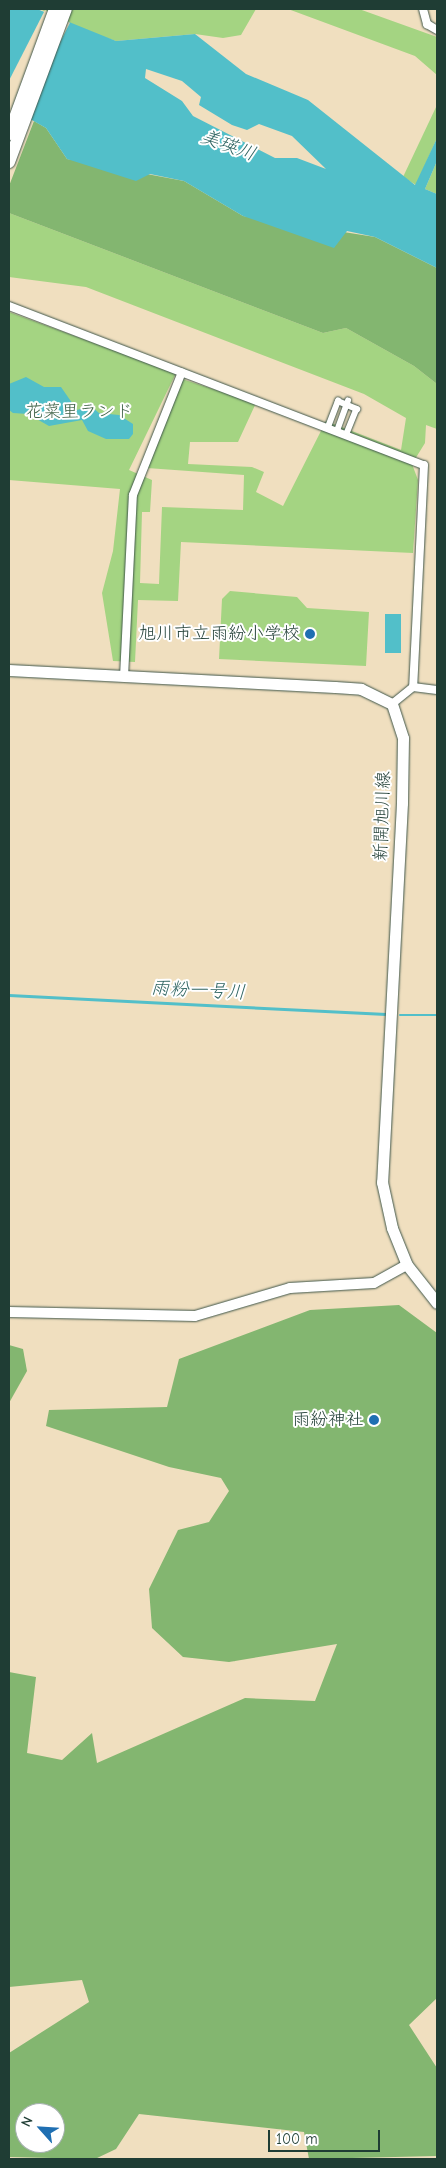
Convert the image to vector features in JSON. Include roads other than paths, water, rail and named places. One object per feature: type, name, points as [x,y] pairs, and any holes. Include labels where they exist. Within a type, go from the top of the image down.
[{"type":"main road","points":[[9,134],[55,9]]},
{"type":"main road","points":[[9,162],[66,9]]},
{"type":"main road","points":[[9,670],[335,687],[368,692],[392,704]]},
{"type":"main road","name":"新開旭川線","points":[[392,704],[403,738],[402,803],[382,1182],[392,1228],[407,1265],[437,1303]]},
{"type":"street","points":[[423,9],[427,24],[437,30]]},
{"type":"street","points":[[9,306],[424,464],[413,687]]},
{"type":"street","points":[[124,677],[133,494],[182,372]]},
{"type":"street","points":[[328,427],[338,401],[348,403],[357,409],[347,434]]},
{"type":"street","points":[[337,431],[348,403]]},
{"type":"street","points":[[334,410],[354,417]]},
{"type":"street","points":[[392,704],[413,687],[437,690]]},
{"type":"street","points":[[9,1312],[195,1316],[290,1288],[374,1283],[407,1265]]},
{"type":"water","name":"美瑛川","points":[[9,9],[37,9],[116,41],[195,34],[246,74],[308,100],[415,185],[437,138],[437,161],[425,189],[437,194],[437,268],[375,237],[347,231],[334,248],[243,216],[184,181],[150,174],[136,181],[67,159],[46,128],[9,107]],"holes":[[[146,69],[182,81],[201,97],[199,105],[232,125],[247,130],[259,124],[292,136],[326,169],[297,158],[275,158],[193,116],[182,101],[145,78]]]},
{"type":"water","points":[[26,377],[44,387],[61,387],[77,410],[91,406],[99,413],[119,415],[133,424],[133,434],[129,439],[106,439],[88,431],[82,420],[49,426],[28,414],[13,413],[9,410],[9,384]]},
{"type":"water","points":[[385,614],[401,614],[401,653],[385,653]]},
{"type":"waterway","name":"雨粉一号川","points":[[9,995],[386,1014]]},
{"type":"waterway","name":"雨粉一号川","points":[[400,1015],[437,1015]]},
{"type":"place","name":"旭川市立雨紛小学校","points":[[310,634]]},
{"type":"place","name":"雨紛神社","points":[[374,1420]]},
{"type":"park label","name":"花菜里ランド","points":[[79,412]]}]
